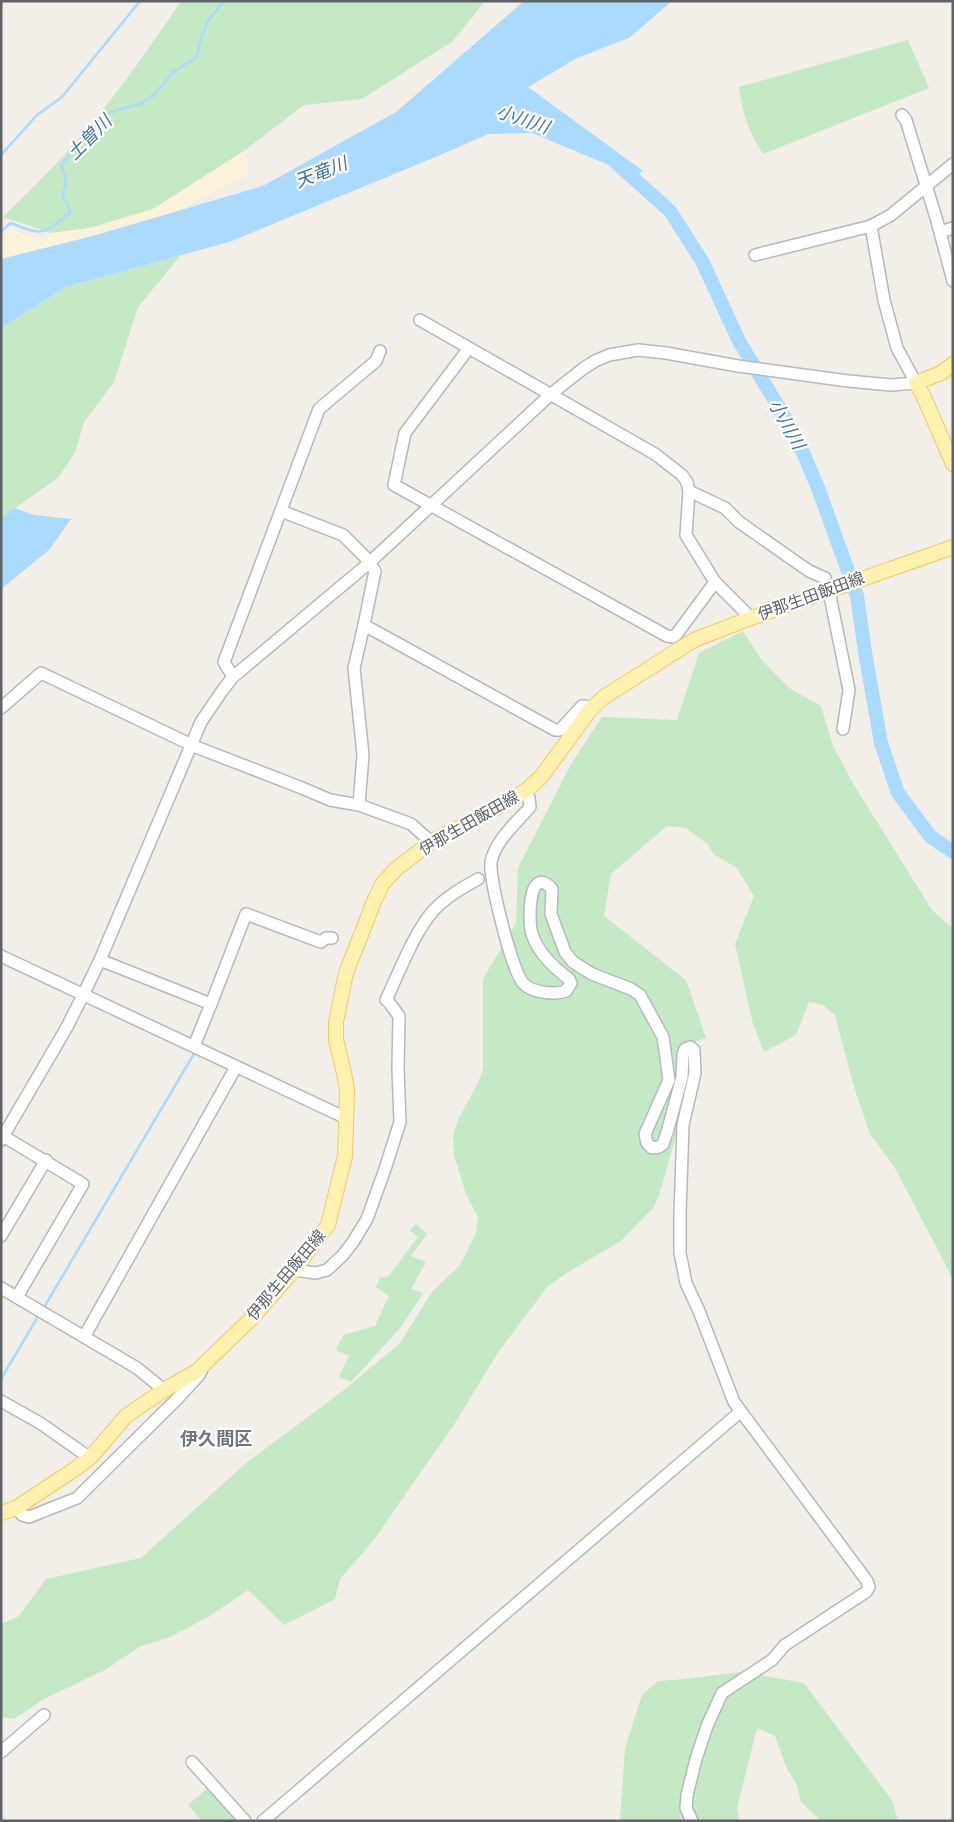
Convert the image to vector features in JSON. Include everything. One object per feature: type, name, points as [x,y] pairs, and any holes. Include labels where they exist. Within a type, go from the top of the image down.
[{"type":"main road","points":[[953,364],[941,373],[916,383],[953,464]]},
{"type":"main road","name":"伊那生田飯田線","points":[[1,1513],[16,1508],[90,1458],[126,1416],[164,1390],[197,1371],[252,1318],[294,1270],[328,1225],[345,1156],[347,1090],[336,1040],[336,1022],[346,973],[374,899],[383,883],[396,869],[431,842],[506,803],[528,789],[541,777],[590,710],[604,697],[694,640],[953,547]]},
{"type":"street","points":[[902,114],[906,120],[953,281]]},
{"type":"street","points":[[755,254],[871,226],[891,215],[953,164]]},
{"type":"street","points":[[16,1297],[84,1184],[46,1160],[2,1138],[67,1027],[100,960],[201,722],[233,678],[369,563],[551,394],[596,360],[625,352],[653,351],[740,366],[876,384],[903,385],[916,383],[897,348],[884,300],[871,226]]},
{"type":"street","points":[[940,232],[953,228]]},
{"type":"street","points":[[420,320],[655,454],[682,475],[687,482],[689,491],[686,535],[715,582],[751,618]]},
{"type":"street","points":[[469,348],[405,433],[394,485],[667,636],[672,637],[676,635],[715,582]]},
{"type":"street","points":[[233,678],[224,662],[319,409],[376,361],[380,351]]},
{"type":"street","points":[[689,491],[725,508],[739,522],[809,571],[825,578],[830,592],[849,690],[843,729]]},
{"type":"street","points":[[281,511],[343,534],[375,571],[354,668],[363,755],[359,805]]},
{"type":"street","points":[[364,625],[555,730],[560,730],[582,706],[590,710]]},
{"type":"street","points":[[1,708],[41,673],[191,745],[330,800],[359,805],[411,824],[431,842]]},
{"type":"street","points":[[529,798],[530,807],[496,848],[491,870],[511,954],[522,982],[528,988],[560,994],[566,991],[571,983],[543,955],[532,934],[530,920],[534,888],[536,884],[541,882],[547,883],[552,889],[552,914],[565,952],[573,962],[592,974],[631,989],[640,995],[663,1038],[669,1080],[645,1134],[647,1143],[652,1148],[663,1144],[682,1077],[685,1049],[690,1047],[694,1050],[695,1073],[683,1125],[680,1253],[686,1283],[700,1311],[734,1402],[740,1412],[867,1581],[869,1587],[866,1592],[786,1645],[772,1660],[722,1693],[707,1726],[687,1795],[686,1808],[692,1821]]},
{"type":"street","points":[[294,1270],[316,1273],[327,1270],[354,1242],[367,1218],[400,1122],[398,1068],[400,1016],[386,1000],[416,938],[433,911],[455,892],[478,878]]},
{"type":"street","points":[[194,1046],[246,914],[321,942],[326,938],[332,938]]},
{"type":"street","points":[[1,956],[84,993],[346,1118]]},
{"type":"street","points":[[100,960],[211,1004]]},
{"type":"street","points":[[84,1337],[236,1067]]},
{"type":"street","points":[[1,1236],[46,1160]]},
{"type":"street","points":[[1,1288],[137,1368],[164,1390]]},
{"type":"street","points":[[16,1508],[22,1515],[29,1517],[77,1498],[178,1398],[199,1375],[203,1365]]},
{"type":"street","points":[[1,1401],[40,1423],[90,1458]]},
{"type":"street","points":[[263,1821],[740,1412]]},
{"type":"street","points":[[1,1752],[44,1715]]},
{"type":"street","points":[[192,1762],[245,1821]]},
{"type":"green space","points":[[181,1],[485,1],[453,41],[362,99],[304,105],[244,151],[153,209],[90,228],[51,233],[3,217],[74,145],[134,69]]},
{"type":"green space","points":[[908,40],[929,88],[763,154],[747,122],[739,87]]},
{"type":"green space","points":[[181,255],[138,307],[114,382],[84,422],[75,452],[58,478],[1,518],[1,328],[65,287]]},
{"type":"green space","points":[[743,631],[761,659],[789,688],[821,706],[833,746],[854,785],[932,910],[953,929],[953,1279],[894,1166],[870,1134],[854,1087],[835,1015],[823,1005],[809,1002],[796,1035],[764,1052],[753,1024],[735,944],[754,896],[736,867],[714,855],[708,844],[686,828],[667,826],[611,874],[604,916],[686,980],[706,1038],[696,1041],[680,1122],[659,1195],[653,1208],[621,1241],[547,1287],[499,1351],[455,1423],[373,1541],[340,1579],[335,1599],[284,1625],[248,1590],[208,1617],[170,1637],[139,1647],[105,1670],[44,1699],[14,1719],[1,1717],[1,1624],[18,1617],[46,1579],[141,1558],[245,1464],[344,1390],[400,1343],[432,1292],[460,1265],[476,1233],[478,1217],[466,1194],[454,1155],[453,1136],[459,1118],[483,1070],[483,979],[516,923],[518,868],[571,764],[602,717],[677,720],[699,653]]},
{"type":"green space","points":[[416,1224],[427,1234],[411,1256],[426,1262],[411,1289],[423,1293],[401,1327],[351,1382],[339,1377],[349,1356],[336,1350],[343,1335],[375,1326],[389,1296],[376,1287],[380,1277],[388,1277],[418,1237],[410,1230]]},
{"type":"green space","points":[[740,1672],[804,1683],[892,1800],[898,1821],[821,1821],[801,1802],[796,1783],[787,1769],[775,1736],[757,1728],[737,1808],[739,1821],[620,1821],[625,1748],[642,1695],[658,1681]]},
{"type":"green space","points":[[212,1784],[245,1821],[202,1821],[188,1805]]},
{"type":"sand","points":[[244,151],[248,174],[178,211],[89,237],[1,259],[1,238],[11,230],[37,240],[51,233],[90,228],[153,209]]},
{"type":"water","name":"天竜川","points":[[524,1],[672,1],[629,38],[577,58],[528,87],[643,171],[635,176],[532,133],[488,134],[229,242],[65,287],[1,328],[1,259],[89,237],[263,186],[396,112]]},
{"type":"water","points":[[14,508],[34,515],[71,519],[49,550],[1,589],[1,518]]},
{"type":"waterway","points":[[1,155],[37,115],[62,97],[140,1]]},
{"type":"waterway","name":"土曽川","points":[[1,231],[11,223],[37,232],[42,231],[48,229],[70,213],[68,204],[63,198],[66,178],[61,165],[108,113],[142,103],[155,94],[173,72],[197,57],[201,38],[208,21],[224,1]]},
{"type":"waterway","name":"小川川","points":[[613,160],[670,211],[702,261],[739,341],[796,436],[818,488],[857,596],[881,743],[898,793],[930,836],[953,852]]},
{"type":"waterway","points":[[43,1309],[195,1052]]},
{"type":"waterway","points":[[1,1379],[40,1313]]},
{"type":"district","name":"伊久間区","points":[[216,1438]]}]
